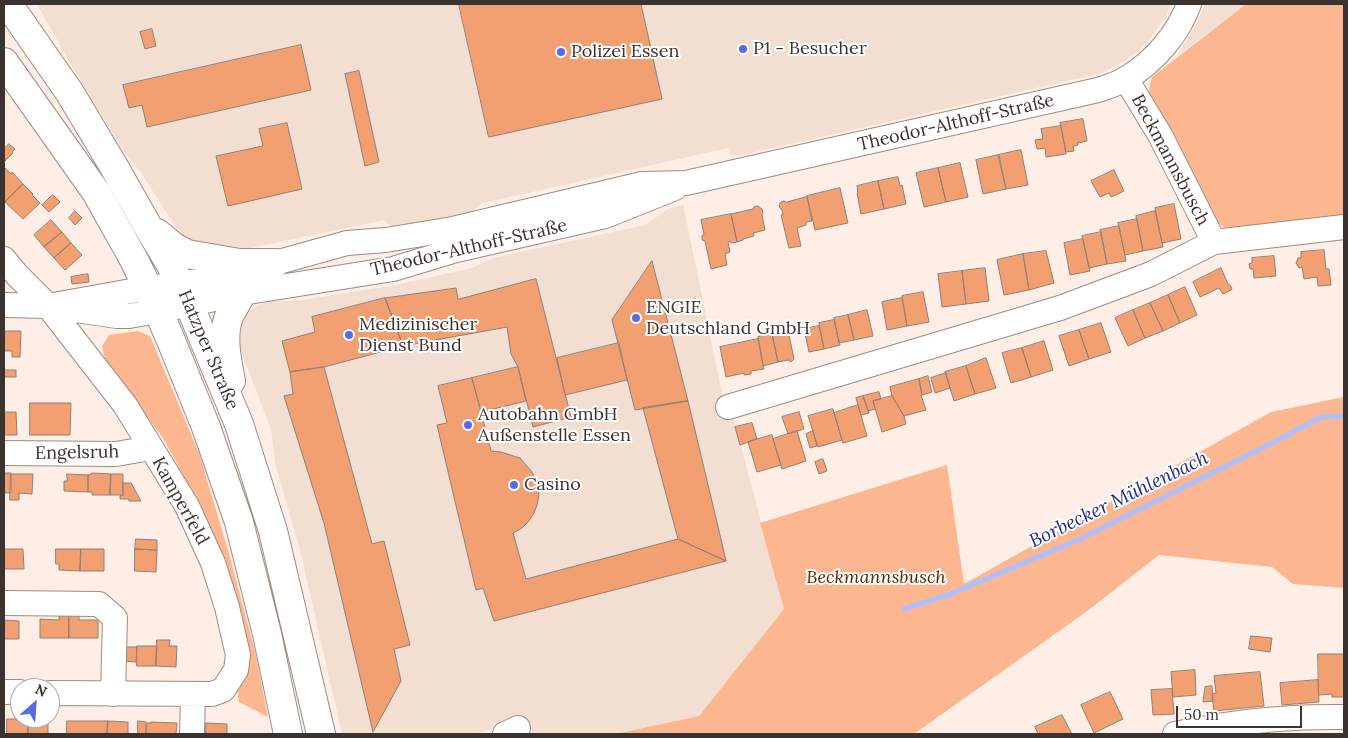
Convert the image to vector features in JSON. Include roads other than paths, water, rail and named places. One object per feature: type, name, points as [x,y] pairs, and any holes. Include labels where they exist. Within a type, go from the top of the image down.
[{"type":"main road","name":"Hatzper Straße","points":[[8,4],[70,93],[171,265],[185,294],[239,424],[274,534],[321,734]]},
{"type":"main road","name":"Hatzper Straße","points":[[4,62],[96,192],[133,258],[153,299],[206,427],[239,522],[267,634],[288,734]]},
{"type":"main road","points":[[146,225],[174,247],[187,254],[239,263],[275,263]]},
{"type":"main road","points":[[239,424],[228,363],[225,332],[230,315],[242,293]]},
{"type":"street","name":"Theodor-Althoff-Straße","points":[[185,294],[212,298],[393,270],[456,250],[605,216],[686,183],[1098,90],[1126,79],[1152,59],[1171,38],[1189,4]]},
{"type":"street","name":"Beckmannsbusch","points":[[1126,79],[1160,135],[1214,242]]},
{"type":"street","name":"Theodor-Althoff-Straße","points":[[4,305],[48,306],[117,316],[153,299],[185,294],[275,263],[347,243],[386,240],[453,229],[642,184],[686,183]]},
{"type":"street","name":"Beckmannsbusch","points":[[728,407],[1060,308],[1151,274],[1214,242],[1344,228]]},
{"type":"street","name":"Kamperfeld","points":[[4,260],[48,306],[125,405],[187,506],[213,563],[227,607],[238,655],[236,670],[223,690],[212,694],[60,693]]},
{"type":"street","name":"Engelsruh","points":[[4,453],[116,454],[139,450],[149,446]]},
{"type":"street","points":[[4,603],[99,604],[115,618],[114,694]]},
{"type":"street","points":[[192,734],[193,695]]},
{"type":"street","points":[[1175,734],[1233,724],[1344,717]]},
{"type":"waterway","name":"Borbecker Mühlenbach","points":[[904,609],[953,593],[1080,539],[1321,417],[1344,416]]},
{"type":"place","name":"P1 - Besucher","points":[[743,49]]},
{"type":"place","name":"Polizei Essen","points":[[561,52]]},
{"type":"place","name":"ENGIE Deutschland GmbH","points":[[636,318]]},
{"type":"place","name":"Medizinischer Dienst Bund","points":[[349,335]]},
{"type":"place","name":"Autobahn GmbH Außenstelle Essen","points":[[468,425]]},
{"type":"place","name":"Casino","points":[[514,485]]}]
